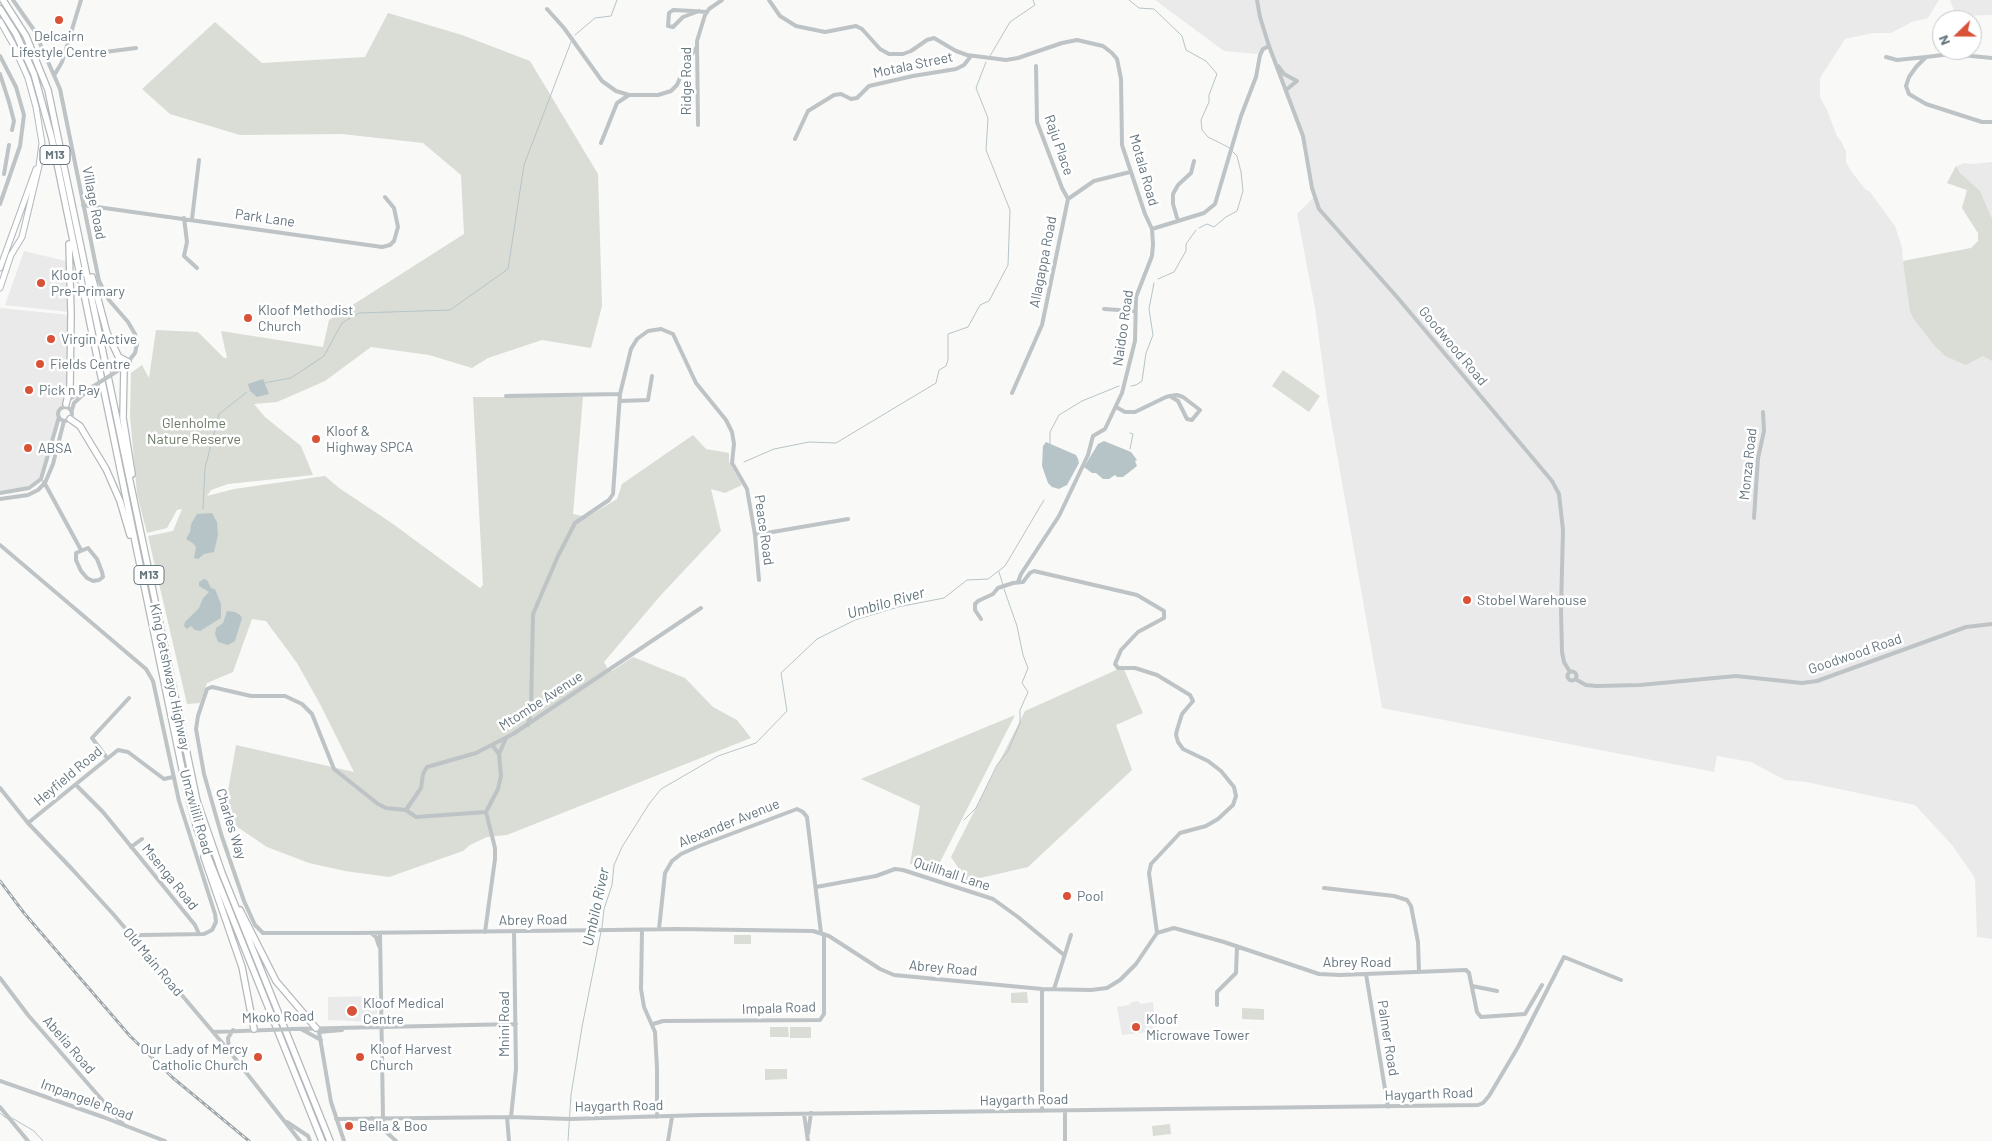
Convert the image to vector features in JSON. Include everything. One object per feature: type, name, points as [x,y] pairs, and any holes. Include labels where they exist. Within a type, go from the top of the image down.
[{"type":"highway","name":"King Cetshwayo Highway","points":[[3,0],[26,36],[48,90],[197,801],[210,844],[330,1141]]},
{"type":"highway","name":"King Cetshwayo Highway","points":[[0,9],[16,34],[40,91],[52,138],[69,228],[186,788],[198,832],[322,1141]]},
{"type":"highway","points":[[65,405],[70,387],[69,228]]},
{"type":"highway","points":[[84,256],[107,333],[118,355],[121,368],[123,418],[133,498]]},
{"type":"highway","points":[[118,355],[128,362]]},
{"type":"highway","points":[[67,420],[77,422],[112,480],[142,573]]},
{"type":"highway","points":[[198,832],[205,860],[242,967],[254,1029]]},
{"type":"highway","points":[[233,901],[242,914],[276,981],[318,1030]]},
{"type":"main road","points":[[0,21],[13,44],[33,93],[42,143],[27,220],[0,288]]},
{"type":"main road","points":[[0,268],[39,162]]},
{"type":"main road","points":[[16,222],[27,220]]},
{"type":"main road","points":[[12,233],[19,230],[22,234]]},
{"type":"street","name":"Village Road","points":[[12,0],[34,30],[55,74],[61,92],[97,275],[102,288],[135,334],[136,350],[128,362],[89,389],[71,398],[65,405]]},
{"type":"street","points":[[55,74],[65,51],[81,0]]},
{"type":"street","points":[[699,11],[684,17],[674,26],[668,26],[670,11],[708,10],[722,0]]},
{"type":"street","name":"Motala Road","points":[[769,0],[780,16],[796,26],[825,32],[856,26],[862,29],[880,49],[889,54],[903,54],[934,38],[956,51],[995,60],[1014,59],[1074,40],[1090,42],[1109,50],[1115,57],[1119,68],[1122,145],[1130,172],[1152,229]]},
{"type":"street","name":"Goodwood Road","points":[[1257,0],[1269,46],[1303,136],[1312,188],[1319,210],[1397,297],[1552,481],[1559,494],[1563,530],[1562,652],[1564,662],[1570,672],[1575,673],[1575,679],[1586,685],[1597,686],[1640,685],[1736,676],[1802,683],[1817,681],[1966,628],[1992,624]]},
{"type":"street","points":[[546,9],[564,28],[602,81],[616,90],[629,95],[658,95],[671,91],[677,85],[685,66],[696,48]]},
{"type":"street","name":"Ridge Road","points":[[698,125],[696,48],[702,24],[708,10]]},
{"type":"street","points":[[1152,229],[1204,213],[1214,205],[1241,116],[1256,77],[1260,55],[1263,49],[1269,46]]},
{"type":"street","points":[[65,51],[105,52],[136,48]]},
{"type":"street","points":[[1886,57],[1897,60],[1951,54],[1992,58]]},
{"type":"street","points":[[0,56],[16,87],[24,115],[20,146],[1,201]]},
{"type":"street","name":"Motala Street","points":[[794,139],[808,110],[834,96],[840,94],[856,98],[871,86],[913,76],[958,69],[971,56]]},
{"type":"street","points":[[1926,57],[1916,67],[1907,81],[1906,86],[1909,94],[1926,104],[1985,123],[1992,122]]},
{"type":"street","points":[[1274,60],[1284,74],[1297,81],[1286,90]]},
{"type":"street","name":"Raju Place","points":[[1036,66],[1037,122],[1068,199]]},
{"type":"street","points":[[0,74],[10,102],[14,121],[12,130]]},
{"type":"street","points":[[601,143],[618,101],[629,95]]},
{"type":"street","points":[[9,145],[2,174],[10,175]]},
{"type":"street","points":[[192,219],[199,160]]},
{"type":"street","points":[[1178,221],[1173,204],[1173,194],[1178,185],[1191,173],[1194,161]]},
{"type":"street","points":[[1068,199],[1092,182],[1130,172]]},
{"type":"street","name":"Park Lane","points":[[83,205],[386,246],[394,241],[398,227],[394,208],[385,197]]},
{"type":"street","name":"Allagappa Road","points":[[1012,393],[1042,325],[1068,199]]},
{"type":"street","points":[[184,218],[187,242],[184,256],[197,268]]},
{"type":"street","name":"Naidoo Road","points":[[1018,582],[1021,574],[1058,516],[1088,456],[1094,435],[1106,428],[1124,388],[1135,341],[1134,310],[1138,292],[1152,256],[1152,229]]},
{"type":"street","points":[[1104,310],[1134,310]]},
{"type":"street","name":"Peace Road","points":[[528,725],[533,613],[575,523],[609,500],[613,494],[620,394],[631,349],[638,339],[648,331],[655,329],[667,330],[673,334],[696,383],[726,420],[732,432],[734,444],[732,464],[746,486],[755,536],[759,580]]},
{"type":"street","points":[[620,401],[648,399],[652,376]]},
{"type":"street","name":"Village Road","points":[[72,411],[74,403],[89,389]]},
{"type":"street","points":[[506,396],[620,394]]},
{"type":"street","points":[[1116,407],[1129,412],[1140,410],[1170,396],[1183,397],[1200,410],[1192,420],[1187,419],[1178,402],[1170,396]]},
{"type":"street","points":[[0,493],[29,488],[41,479],[59,417],[58,411],[65,405],[72,411],[67,420],[45,483],[28,495],[0,498]]},
{"type":"street","name":"Monza Road","points":[[1754,518],[1758,458],[1764,431],[1763,412]]},
{"type":"street","points":[[59,417],[67,420]]},
{"type":"street","points":[[41,479],[45,483],[80,550]]},
{"type":"street","points":[[755,536],[848,520]]},
{"type":"street","name":"Umzwilili Road","points":[[0,545],[148,671],[156,694],[189,836],[216,917],[212,930],[199,934]]},
{"type":"street","points":[[88,548],[93,553],[102,572],[103,576],[101,579],[94,581],[81,571],[75,555],[80,550],[88,548]]},
{"type":"street","points":[[981,619],[975,610],[975,604],[978,601],[993,594],[998,588],[1023,582],[1032,572],[1047,573],[1137,595],[1162,610],[1165,614],[1164,618],[1138,632],[1121,650],[1114,663],[1118,668],[1134,668],[1157,675],[1190,694],[1193,701],[1182,714],[1176,735],[1183,749],[1208,761],[1221,771],[1234,787],[1236,798],[1229,809],[1215,821],[1204,827],[1180,833],[1152,863],[1149,874],[1157,933]]},
{"type":"street","name":"Mtombe Avenue","points":[[406,810],[421,788],[423,774],[427,767],[436,763],[465,757],[506,738],[701,608]]},
{"type":"street","name":"Charles Way","points":[[266,933],[257,928],[248,910],[216,817],[197,739],[198,713],[206,691],[211,687],[251,696],[285,696],[296,700],[312,714],[336,771],[380,806],[389,809],[406,810]]},
{"type":"street","points":[[107,758],[92,738],[129,698]]},
{"type":"street","points":[[499,754],[506,738]]},
{"type":"street","points":[[486,932],[496,859],[486,812],[500,783],[501,769],[499,754],[492,744]]},
{"type":"street","name":"Heyfield Road","points":[[28,823],[117,751],[123,750],[161,778],[168,780],[174,777]]},
{"type":"street","name":"Msenga Road","points":[[76,785],[102,812],[131,847],[196,926],[199,934]]},
{"type":"street","name":"Old Main Road","points":[[0,788],[28,823],[72,869],[230,1052],[300,1141]]},
{"type":"street","points":[[406,810],[416,817],[486,812]]},
{"type":"street","name":"Alexander Avenue","points":[[659,930],[665,873],[672,861],[681,854],[699,846],[790,811],[801,811],[807,817],[823,934]]},
{"type":"street","points":[[131,847],[142,839]]},
{"type":"street","name":"Quillhall Lane","points":[[816,887],[876,876],[895,869],[903,870],[995,900],[1064,955]]},
{"type":"street","points":[[1324,888],[1394,896],[1407,900],[1411,906],[1418,942],[1419,972]]},
{"type":"street","name":"Abrey Road","points":[[266,933],[590,930],[814,931],[823,934],[890,974],[1042,989],[1098,990],[1116,983],[1136,964],[1157,933],[1167,928],[1178,928],[1315,973],[1366,974],[1466,970],[1469,973],[1477,1012],[1481,1017],[1525,1014],[1542,985]]},
{"type":"street","points":[[642,930],[642,995],[646,1013],[653,1024],[655,1032],[657,1068],[656,1117]]},
{"type":"street","name":"Mnini Road","points":[[509,1141],[509,1117],[516,1070],[514,931]]},
{"type":"street","points":[[370,933],[378,940],[381,955]]},
{"type":"street","points":[[380,933],[384,1130]]},
{"type":"street","points":[[132,938],[142,935],[199,934]]},
{"type":"street","name":"Impala Road","points":[[653,1024],[663,1020],[821,1019],[824,1014],[823,934]]},
{"type":"street","points":[[1054,989],[1070,935]]},
{"type":"street","points":[[1218,1005],[1217,992],[1236,973],[1237,946]]},
{"type":"street","name":"Haygarth Road","points":[[336,1118],[580,1118],[811,1113],[1478,1105],[1485,1101],[1518,1047],[1564,957],[1621,980]]},
{"type":"street","name":"Palmer Road","points":[[1366,974],[1388,1107]]},
{"type":"street","name":"Abelia Road","points":[[0,978],[28,1015],[124,1125]]},
{"type":"street","points":[[1472,986],[1497,991]]},
{"type":"street","points":[[1042,989],[1042,1111]]},
{"type":"street","name":"Mkoko Road","points":[[213,1032],[254,1029],[318,1030],[516,1024]]},
{"type":"street","points":[[301,1029],[321,1040]]},
{"type":"street","points":[[230,1052],[228,1038],[233,1030]]},
{"type":"street","points":[[318,1030],[331,1102],[344,1141]]},
{"type":"street","name":"Impangele Road","points":[[0,1081],[165,1141]]},
{"type":"street","points":[[0,1107],[28,1141]]},
{"type":"street","points":[[1065,1110],[1065,1141]]},
{"type":"street","points":[[103,1117],[112,1111]]},
{"type":"street","points":[[808,1141],[811,1113]]},
{"type":"street","points":[[279,1114],[287,1122],[308,1136],[310,1141]]},
{"type":"street","points":[[804,1114],[808,1134]]},
{"type":"street","points":[[668,1141],[672,1116]]},
{"type":"street","points":[[372,1118],[396,1141]]},
{"type":"shaded area","points":[[1155,0],[1939,0],[1928,18],[1912,22],[1891,33],[1873,33],[1845,39],[1820,78],[1820,97],[1837,136],[1846,151],[1846,162],[1851,171],[1865,189],[1870,192],[1895,226],[1902,247],[1903,261],[1972,248],[1978,241],[1978,233],[1962,208],[1967,190],[1947,183],[1956,166],[1965,163],[1992,162],[1992,939],[1977,937],[1975,878],[1952,845],[1915,805],[1806,782],[1785,780],[1751,762],[1717,756],[1714,772],[1382,708],[1327,398],[1315,308],[1297,214],[1314,197],[1302,136],[1268,46],[1257,54],[1224,51]]},
{"type":"shaded area","points":[[1950,0],[1992,0],[1992,15],[1982,15],[1982,10],[1954,10]]},
{"type":"shaded area","name":"Kloof Pre-Primary","points":[[24,251],[70,262],[69,312],[5,305]]},
{"type":"shaded area","points":[[0,308],[70,315],[67,391],[63,407],[57,412],[40,478],[25,488],[0,492]]},
{"type":"shaded area","points":[[263,379],[269,394],[257,397],[250,391],[248,384]]},
{"type":"shaded area","points":[[1104,441],[1131,452],[1137,460],[1135,461],[1137,466],[1123,477],[1115,475],[1109,479],[1103,479],[1084,467],[1098,444]]},
{"type":"shaded area","points":[[1046,442],[1076,455],[1078,459],[1079,463],[1067,485],[1059,489],[1052,487],[1048,483],[1042,466],[1043,446]]},
{"type":"shaded area","points":[[212,513],[217,522],[218,535],[214,552],[204,554],[198,559],[194,558],[196,547],[186,539],[190,532],[191,524],[197,514]]},
{"type":"shaded area","points":[[204,579],[207,580],[211,588],[215,589],[221,604],[221,618],[200,631],[195,630],[191,626],[187,629],[184,626],[185,622],[199,608],[203,598],[209,592],[199,586],[199,582]]},
{"type":"shaded area","points":[[227,611],[235,612],[242,618],[235,641],[228,645],[218,642],[215,634],[216,628],[223,623]]},
{"type":"shaded area","name":"Kloof Medical Centre","points":[[377,996],[377,1020],[375,1022],[328,1020],[328,997]]},
{"type":"shaded area","points":[[1138,1001],[1141,1004],[1153,1002],[1156,1031],[1122,1035],[1117,1007]]},
{"type":"green space","name":"Glenholme Nature Reserve","points":[[388,13],[462,35],[530,61],[598,174],[602,306],[591,348],[542,340],[488,358],[472,368],[429,355],[371,347],[325,381],[277,402],[254,404],[265,417],[301,446],[313,475],[228,484],[211,490],[207,496],[234,489],[325,476],[339,488],[393,524],[480,588],[483,585],[473,397],[583,397],[573,514],[587,517],[617,499],[622,484],[693,435],[706,449],[729,453],[729,462],[742,485],[725,493],[711,489],[721,531],[661,595],[604,662],[608,669],[612,671],[633,657],[685,678],[713,707],[737,720],[751,738],[507,835],[487,837],[470,845],[463,851],[389,877],[345,871],[309,863],[267,847],[227,820],[224,814],[236,745],[354,772],[297,663],[266,621],[252,619],[233,672],[207,683],[200,703],[187,704],[148,536],[173,531],[182,509],[177,510],[167,528],[147,533],[137,494],[130,416],[131,373],[142,365],[149,378],[156,330],[198,332],[224,358],[227,358],[221,331],[323,347],[329,320],[464,234],[461,175],[423,143],[342,134],[240,135],[170,114],[142,89],[215,22],[262,63],[365,57]]},
{"type":"green space","points":[[1956,166],[1960,173],[1980,191],[1992,219],[1992,361],[1983,356],[1966,365],[1945,356],[1913,318],[1910,311],[1903,261],[1971,248],[1978,241],[1978,233],[1962,208],[1967,190],[1947,183]]},
{"type":"green space","points":[[1283,370],[1320,396],[1309,412],[1272,386]]},
{"type":"green space","points":[[1123,667],[1143,713],[1116,725],[1132,770],[1028,867],[967,881],[951,857],[1025,711]]},
{"type":"green space","points":[[1015,715],[937,868],[910,864],[920,806],[861,779]]},
{"type":"green space","points":[[734,935],[751,935],[751,944],[734,944]]},
{"type":"green space","points":[[1027,992],[1028,1003],[1011,1003],[1011,993]]},
{"type":"green space","points":[[1242,1008],[1264,1009],[1264,1020],[1242,1019]]},
{"type":"green space","points":[[770,1027],[788,1027],[789,1037],[770,1037]]},
{"type":"green space","points":[[790,1027],[811,1027],[811,1038],[790,1038]]},
{"type":"green space","points":[[765,1069],[787,1069],[787,1079],[765,1080]]},
{"type":"green space","points":[[1170,1124],[1171,1134],[1153,1136],[1152,1126]]},
{"type":"waterway","points":[[575,35],[595,18],[611,16],[617,0]]},
{"type":"waterway","points":[[990,56],[1010,22],[1035,5],[1033,0]]},
{"type":"waterway","name":"Umbilo River","points":[[1129,0],[1139,8],[1154,9],[1182,36],[1186,50],[1206,61],[1217,74],[1209,95],[1209,102],[1201,120],[1202,130],[1208,137],[1228,147],[1237,156],[1243,191],[1237,211],[1214,227],[1207,224],[1199,228]]},
{"type":"waterway","points":[[264,383],[291,378],[324,356],[342,323],[359,313],[450,310],[508,269],[524,165],[571,42]]},
{"type":"waterway","points":[[744,462],[774,449],[809,442],[836,443],[936,383],[939,370],[946,366],[948,360],[948,334],[968,327],[980,305],[989,301],[1008,265],[1010,210],[986,150],[988,118],[976,88],[986,62]]},
{"type":"waterway","name":"Umbilo River","points":[[1158,279],[1174,272],[1186,251],[1186,244],[1196,230]]},
{"type":"waterway","name":"Umbilo River","points":[[1131,386],[1142,381],[1146,353],[1153,335],[1149,309],[1154,283]]},
{"type":"waterway","name":"Umbilo River","points":[[1050,444],[1050,432],[1059,415],[1082,401],[1119,386]]},
{"type":"waterway","points":[[203,509],[205,468],[219,414],[247,392]]},
{"type":"waterway","name":"Umbilo River","points":[[1130,433],[1133,434],[1130,449]]},
{"type":"waterway","name":"Umbilo River","points":[[602,928],[604,909],[612,885],[614,865],[622,847],[649,804],[661,789],[718,756],[756,743],[787,711],[781,673],[817,639],[855,620],[898,607],[944,598],[967,580],[988,579],[1005,566],[1044,500]]},
{"type":"waterway","points":[[999,572],[1003,585]]},
{"type":"waterway","points":[[964,820],[976,808],[997,765],[1008,751],[1020,723],[1020,710],[1028,692],[1022,683],[1028,668],[1023,655],[1017,626],[1004,589]]},
{"type":"waterway","name":"Umbilo River","points":[[568,1141],[571,1095],[601,932]]},
{"type":"waterway","points":[[0,1113],[6,1118]]},
{"type":"waterway","points":[[12,1118],[34,1131],[43,1141]]},
{"type":"railway","points":[[0,881],[24,913],[130,1036],[173,1078],[249,1141]]},
{"type":"place","name":"Delcairn Lifestyle Centre","points":[[59,20]]},
{"type":"place","name":"Kloof Pre-Primary","points":[[41,283]]},
{"type":"place","name":"Kloof Methodist Church","points":[[248,318]]},
{"type":"place","name":"Virgin Active","points":[[51,339]]},
{"type":"place","name":"Fields Centre","points":[[40,364]]},
{"type":"place","name":"Pick n Pay","points":[[29,390]]},
{"type":"place","name":"Kloof & Highway SPCA","points":[[316,439]]},
{"type":"place","name":"ABSA","points":[[28,448]]},
{"type":"place","name":"Stobel Warehouse","points":[[1467,600]]},
{"type":"place","name":"Pool","points":[[1067,896]]},
{"type":"place","name":"Kloof Medical Centre","points":[[352,1011]]},
{"type":"place","name":"Kloof Microwave Tower","points":[[1136,1027]]},
{"type":"place","name":"Our Lady of Mercy Catholic Church","points":[[258,1057]]},
{"type":"place","name":"Kloof Harvest Church","points":[[360,1057]]},
{"type":"place","name":"Bella & Boo","points":[[349,1126]]}]
